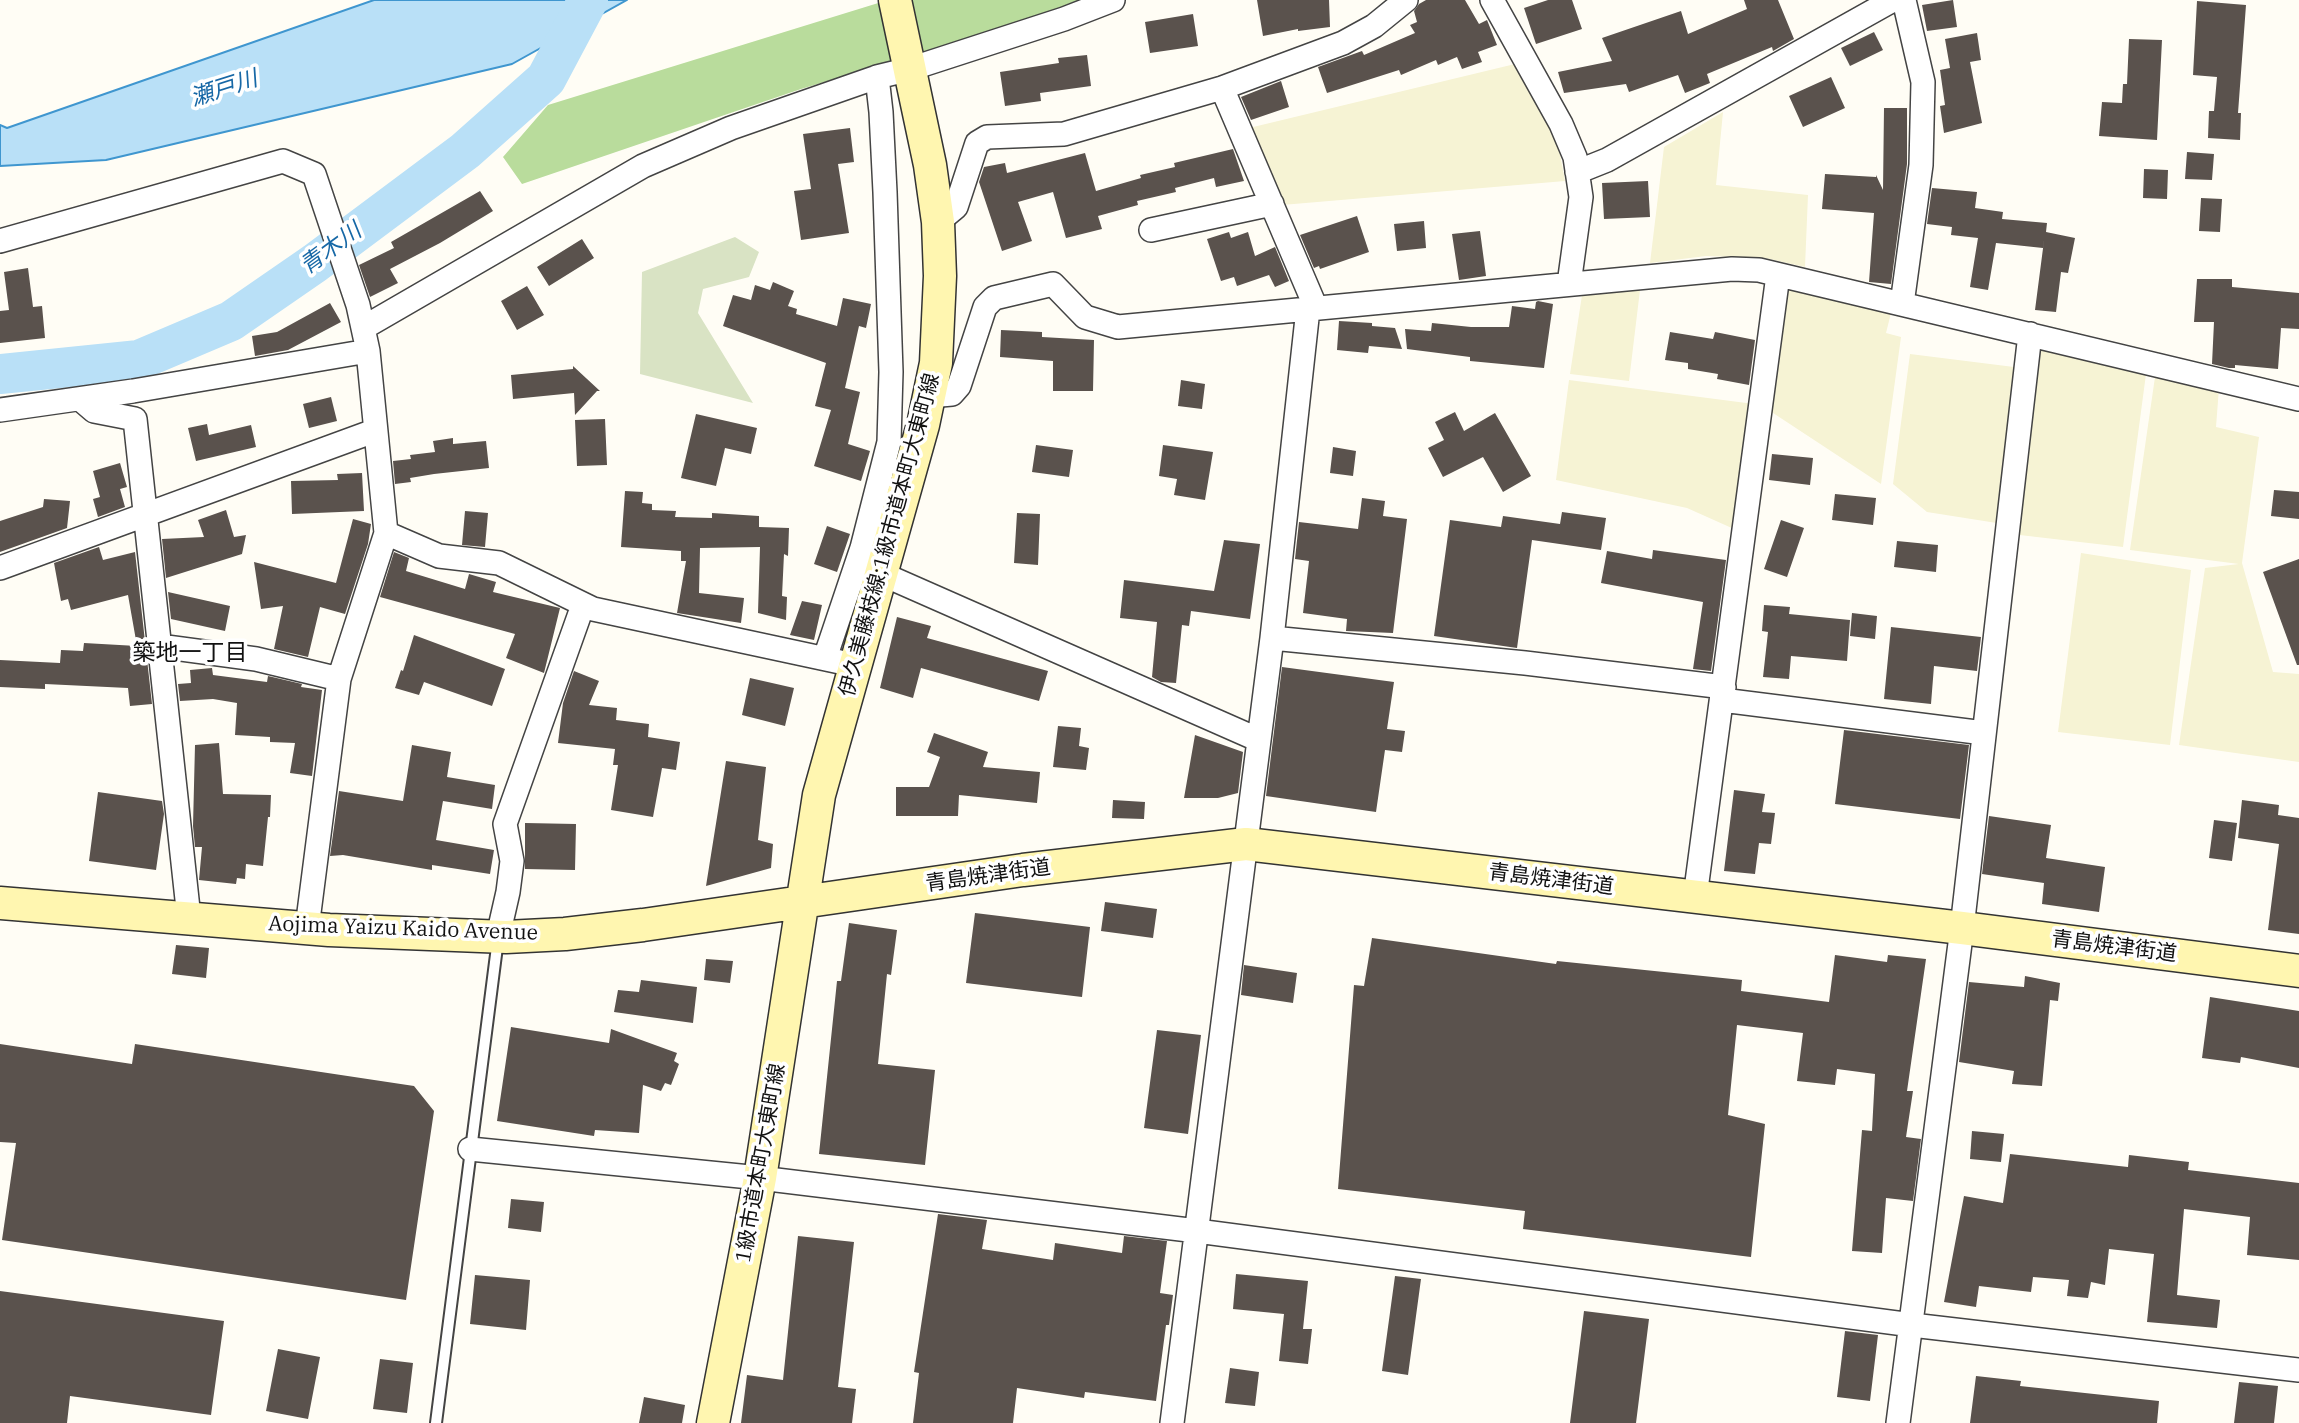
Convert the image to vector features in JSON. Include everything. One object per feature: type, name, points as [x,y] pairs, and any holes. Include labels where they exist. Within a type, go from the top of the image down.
[{"type":"main road","name":"伊久美藤枝線;1級市道本町大東町線","points":[[804,903],[819,795],[882,574],[929,396],[937,351],[940,276],[938,222],[930,165],[895,0]]},
{"type":"main road","name":"青島焼津街道","points":[[804,903],[1023,870],[1245,844],[1962,928],[2299,971]]},
{"type":"main road","name":"Aojima Yaizu Kaido Avenue","points":[[0,903],[307,928],[498,936],[565,934],[804,903]]},
{"type":"main road","name":"1級市道本町大東町線","points":[[713,1423],[760,1178],[804,903]]},
{"type":"street","points":[[363,328],[643,166],[731,128],[877,78],[908,64],[1064,19],[1114,0]]},
{"type":"street","points":[[938,222],[956,207],[976,143],[987,137],[1064,134],[1222,88],[1343,43],[1374,26],[1406,0]]},
{"type":"street","points":[[1492,0],[1561,124],[1575,157],[1581,197],[1569,285]]},
{"type":"street","points":[[1577,172],[1607,160],[1893,0]]},
{"type":"street","points":[[1902,304],[1921,165],[1923,82],[1904,0]]},
{"type":"street","points":[[825,658],[862,548],[889,442],[891,372],[886,192],[877,78]]},
{"type":"street","points":[[1172,1423],[1312,309],[1272,204],[1222,88]]},
{"type":"street","points":[[0,241],[283,161],[314,174],[342,257],[368,352],[386,533],[339,679],[307,928]]},
{"type":"street","points":[[1151,230],[1272,204]]},
{"type":"street","points":[[929,396],[952,394],[960,386],[985,307],[994,298],[1053,284],[1084,317],[1118,327],[1732,269],[1759,270],[2299,399]]},
{"type":"street","points":[[1695,897],[1778,275]]},
{"type":"street","points":[[1898,1423],[1962,928],[2030,334]]},
{"type":"street","points":[[0,410],[368,352]]},
{"type":"street","points":[[80,399],[94,411],[135,419],[189,918]]},
{"type":"street","points":[[0,568],[374,431]]},
{"type":"street","points":[[386,533],[439,556],[499,563],[593,609],[857,666]]},
{"type":"street","points":[[882,574],[1259,740]]},
{"type":"street","points":[[498,936],[512,861],[505,824],[583,605]]},
{"type":"street","points":[[1272,638],[1525,663],[1984,733]]},
{"type":"street","points":[[159,646],[256,659],[339,679]]},
{"type":"street","points":[[470,1149],[760,1178],[1197,1231],[1912,1325],[2299,1370]]},
{"type":"lane","points":[[436,1423],[498,936]]},
{"type":"shaded area","points":[[1515,64],[1558,144],[1565,181],[1282,205],[1249,128]]},
{"type":"shaded area","points":[[1723,112],[1716,185],[1808,195],[1805,267],[1765,258],[1706,256],[1650,263],[1664,147]]},
{"type":"shaded area","points":[[1782,284],[1892,309],[1886,333],[1901,337],[1881,484],[1767,409]]},
{"type":"shaded area","points":[[1640,290],[1629,381],[1570,374],[1582,295]]},
{"type":"shaded area","points":[[2032,344],[2146,374],[2123,547],[2011,534]]},
{"type":"shaded area","points":[[1910,354],[2022,368],[2003,524],[1927,512],[1893,484]]},
{"type":"shaded area","points":[[2155,377],[2219,388],[2216,427],[2259,437],[2242,563],[2273,672],[2299,674],[2299,762],[2179,745],[2205,568],[2239,564],[2130,550]]},
{"type":"shaded area","points":[[1569,380],[1754,404],[1734,529],[1687,508],[1556,480]]},
{"type":"shaded area","points":[[2081,553],[2191,570],[2170,745],[2058,732]]},
{"type":"green space","points":[[888,0],[1097,0],[801,89],[522,184],[503,157],[548,105]]},
{"type":"green space","points":[[735,237],[759,252],[749,277],[703,289],[698,313],[753,403],[640,374],[642,272]]},
{"type":"water","name":"瀬戸川","points":[[374,0],[627,0],[512,64],[106,160],[0,166],[0,125],[7,128]]},
{"type":"building","points":[[1257,0],[1329,0],[1330,27],[1298,29],[1263,36]]},
{"type":"building","points":[[1426,0],[1465,0],[1479,24],[1487,20],[1497,45],[1478,52],[1482,62],[1462,69],[1457,57],[1438,65],[1436,60],[1401,75],[1399,70],[1327,93],[1318,67],[1362,51],[1364,55],[1415,33],[1410,25],[1417,22],[1414,11]]},
{"type":"building","points":[[1548,0],[1572,0],[1582,29],[1536,44],[1524,8]]},
{"type":"building","points":[[1744,0],[1778,0],[1794,39],[1773,51],[1772,47],[1707,74],[1710,83],[1685,93],[1678,75],[1629,92],[1626,84],[1564,93],[1558,72],[1612,61],[1602,38],[1681,11],[1688,34],[1747,9]]},
{"type":"building","points":[[1953,0],[1957,27],[1927,31],[1922,5]]},
{"type":"building","points":[[2197,1],[2246,5],[2238,113],[2241,113],[2240,140],[2208,138],[2209,111],[2214,111],[2217,77],[2193,75]]},
{"type":"building","points":[[1193,14],[1198,46],[1150,53],[1145,22]]},
{"type":"building","points":[[1874,32],[1883,50],[1850,66],[1841,48]]},
{"type":"building","points":[[1977,33],[1981,60],[1970,62],[1982,123],[1944,133],[1940,106],[1945,105],[1940,70],[1950,68],[1945,39]]},
{"type":"building","points":[[2129,39],[2162,40],[2157,140],[2099,136],[2102,102],[2122,103],[2123,84],[2127,84]]},
{"type":"building","points":[[1087,55],[1091,86],[1040,93],[1041,101],[1005,106],[1000,72],[1059,63],[1058,58]]},
{"type":"building","points":[[1831,77],[1845,108],[1803,127],[1789,96]]},
{"type":"building","points":[[1281,81],[1289,107],[1251,120],[1241,97]]},
{"type":"building","points":[[1884,108],[1907,108],[1907,164],[1891,284],[1869,282],[1874,213],[1822,209],[1825,174],[1876,175],[1883,190]]},
{"type":"building","points":[[850,128],[854,162],[838,164],[849,233],[801,240],[794,191],[811,189],[803,134]]},
{"type":"building","points":[[1233,149],[1244,181],[1216,187],[1214,178],[1175,188],[1176,192],[1137,201],[1138,205],[1098,216],[1102,229],[1066,238],[1053,192],[1018,202],[1032,241],[1002,251],[979,182],[984,167],[1005,163],[1007,173],[1085,153],[1096,191],[1141,178],[1140,175],[1175,167],[1174,163]]},
{"type":"building","points":[[2187,152],[2214,154],[2212,180],[2185,179]]},
{"type":"building","points":[[2144,169],[2168,170],[2167,199],[2143,198]]},
{"type":"building","points":[[1648,181],[1650,217],[1604,219],[1602,183]]},
{"type":"building","points":[[1932,188],[1977,192],[1975,208],[2003,212],[2002,219],[2047,223],[2046,232],[2075,238],[2068,273],[2061,272],[2056,312],[2035,310],[2045,233],[2043,248],[1996,243],[1988,290],[1970,287],[1978,238],[1951,235],[1952,227],[1927,224]]},
{"type":"building","points":[[480,191],[493,211],[390,269],[398,283],[370,297],[359,265],[394,248],[391,242]]},
{"type":"building","points":[[2201,198],[2222,199],[2220,232],[2199,231]]},
{"type":"building","points":[[1357,216],[1369,252],[1320,269],[1319,266],[1314,268],[1300,235]]},
{"type":"building","points":[[1424,221],[1426,248],[1397,251],[1394,224]]},
{"type":"building","points":[[1480,231],[1486,276],[1459,280],[1452,234]]},
{"type":"building","points":[[1229,232],[1231,238],[1248,232],[1255,256],[1275,247],[1289,281],[1275,287],[1269,275],[1237,286],[1234,277],[1221,281],[1207,239]]},
{"type":"building","points":[[582,239],[594,258],[549,286],[537,267]]},
{"type":"building","points":[[28,268],[33,307],[42,306],[45,338],[0,343],[0,311],[9,310],[4,272]]},
{"type":"building","points":[[2197,279],[2232,279],[2232,287],[2299,293],[2299,329],[2281,328],[2278,369],[2235,365],[2235,368],[2229,368],[2212,364],[2214,322],[2194,322]]},
{"type":"building","points":[[773,282],[794,291],[788,306],[797,309],[796,314],[837,326],[843,298],[871,304],[866,328],[859,326],[845,388],[860,392],[848,444],[870,451],[861,481],[814,466],[831,410],[815,406],[826,363],[723,326],[733,295],[751,300],[755,285],[770,290]]},
{"type":"building","points":[[527,286],[544,315],[517,330],[501,301]]},
{"type":"building","points":[[1538,301],[1553,304],[1544,368],[1470,361],[1470,357],[1407,349],[1405,329],[1431,331],[1432,323],[1509,327],[1512,306],[1535,309]]},
{"type":"building","points":[[330,303],[341,322],[288,350],[255,356],[252,336],[277,332]]},
{"type":"building","points":[[1339,321],[1372,323],[1372,326],[1395,328],[1402,349],[1369,346],[1368,353],[1337,350]]},
{"type":"building","points":[[1001,330],[1042,332],[1042,337],[1094,340],[1093,391],[1053,391],[1053,361],[1000,357]]},
{"type":"building","points":[[1670,332],[1713,339],[1715,332],[1755,340],[1749,385],[1717,379],[1718,374],[1688,369],[1688,363],[1665,360]]},
{"type":"building","points":[[573,366],[600,391],[575,415],[574,393],[513,399],[511,375],[573,369]]},
{"type":"building","points":[[1181,380],[1205,384],[1202,409],[1178,406]]},
{"type":"building","points":[[331,397],[337,421],[309,428],[303,404]]},
{"type":"building","points":[[1455,412],[1464,431],[1495,413],[1531,476],[1503,492],[1483,457],[1443,477],[1428,448],[1444,440],[1435,422]]},
{"type":"building","points":[[696,414],[757,428],[751,454],[725,448],[716,486],[681,478]]},
{"type":"building","points":[[605,419],[607,465],[577,466],[575,420]]},
{"type":"building","points":[[207,424],[209,435],[251,425],[256,447],[196,461],[188,428]]},
{"type":"building","points":[[453,438],[453,444],[486,441],[489,468],[410,478],[411,482],[395,484],[393,461],[411,459],[410,455],[435,452],[433,441]]},
{"type":"building","points":[[1036,445],[1073,450],[1069,477],[1032,472]]},
{"type":"building","points":[[1163,445],[1213,452],[1205,500],[1174,495],[1177,479],[1159,476]]},
{"type":"building","points":[[1333,447],[1356,451],[1353,476],[1330,473]]},
{"type":"building","points":[[1772,454],[1813,458],[1810,485],[1769,480]]},
{"type":"building","points":[[120,463],[127,487],[120,489],[125,507],[98,517],[93,499],[100,497],[93,471]]},
{"type":"building","points":[[362,473],[364,511],[292,514],[291,481],[338,480],[337,474]]},
{"type":"building","points":[[2274,490],[2299,492],[2299,519],[2271,516]]},
{"type":"building","points":[[625,491],[643,492],[642,503],[652,504],[652,510],[676,511],[675,517],[712,518],[712,513],[759,516],[759,527],[789,528],[788,556],[784,554],[782,596],[787,597],[786,620],[758,613],[760,547],[700,548],[699,593],[744,598],[741,623],[677,613],[686,561],[681,561],[681,551],[621,547]]},
{"type":"building","points":[[1835,494],[1876,498],[1873,525],[1832,520]]},
{"type":"building","points":[[1362,498],[1385,501],[1383,516],[1407,519],[1393,633],[1346,631],[1347,619],[1303,613],[1309,561],[1295,559],[1299,522],[1358,529]]},
{"type":"building","points":[[44,499],[70,501],[67,528],[0,552],[0,521],[43,507]]},
{"type":"building","points":[[226,510],[234,537],[246,535],[242,554],[166,578],[162,539],[204,537],[198,520]]},
{"type":"building","points":[[465,511],[488,513],[485,547],[462,545]]},
{"type":"building","points":[[1562,512],[1606,518],[1601,550],[1532,540],[1517,648],[1434,636],[1450,520],[1501,527],[1503,516],[1560,524]]},
{"type":"building","points":[[1017,513],[1040,514],[1038,565],[1014,563]]},
{"type":"building","points":[[353,519],[371,524],[368,544],[345,614],[320,607],[308,657],[274,649],[283,606],[261,609],[254,562],[336,583]]},
{"type":"building","points":[[1781,520],[1804,528],[1787,577],[1764,569]]},
{"type":"building","points":[[827,526],[850,534],[837,572],[814,564]]},
{"type":"building","points":[[1224,540],[1260,544],[1250,619],[1191,611],[1189,626],[1182,625],[1176,683],[1161,682],[1152,677],[1157,622],[1120,618],[1124,580],[1214,591]]},
{"type":"building","points":[[1897,541],[1938,545],[1936,572],[1894,567]]},
{"type":"building","points":[[99,547],[103,560],[135,552],[152,704],[130,706],[128,688],[45,684],[45,689],[0,687],[0,660],[60,663],[61,650],[83,651],[84,643],[137,646],[128,595],[71,610],[68,599],[61,601],[54,563]]},
{"type":"building","points":[[1653,550],[1726,560],[1711,671],[1693,669],[1703,602],[1601,583],[1607,551],[1652,559]]},
{"type":"building","points":[[394,552],[409,558],[406,571],[465,589],[469,574],[496,582],[493,592],[560,608],[544,673],[506,658],[515,634],[380,597]]},
{"type":"building","points":[[2299,559],[2299,665],[2297,665],[2263,572]]},
{"type":"building","points":[[168,592],[230,606],[225,631],[171,619]]},
{"type":"building","points":[[802,601],[822,605],[814,640],[790,635]]},
{"type":"building","points":[[1764,605],[1790,607],[1789,614],[1850,620],[1847,661],[1791,656],[1789,679],[1763,677],[1768,632],[1762,631]]},
{"type":"building","points":[[1852,613],[1877,616],[1875,639],[1850,636]]},
{"type":"building","points":[[897,617],[931,626],[927,638],[1048,671],[1039,701],[921,668],[913,698],[880,688]]},
{"type":"building","points":[[1891,627],[1981,637],[1977,671],[1934,666],[1931,704],[1884,699]]},
{"type":"building","points":[[414,635],[505,669],[492,706],[424,682],[419,695],[395,688]]},
{"type":"building","points":[[1282,667],[1394,682],[1387,729],[1405,731],[1402,752],[1385,750],[1376,812],[1266,796]]},
{"type":"building","points":[[212,668],[213,675],[267,682],[268,676],[302,684],[301,687],[322,690],[312,776],[290,773],[295,743],[270,742],[270,737],[235,735],[237,703],[213,699],[180,701],[178,684],[191,683],[190,670]]},
{"type":"building","points":[[574,671],[599,681],[589,705],[617,708],[616,720],[649,724],[648,737],[680,742],[676,770],[662,768],[653,817],[611,810],[618,765],[613,765],[615,749],[558,743],[563,703]]},
{"type":"building","points":[[750,678],[794,688],[785,726],[742,715]]},
{"type":"building","points":[[1058,726],[1081,728],[1079,746],[1089,748],[1086,770],[1053,767]]},
{"type":"building","points":[[1844,730],[1969,745],[1960,819],[1835,804]]},
{"type":"building","points":[[934,733],[988,752],[983,767],[1040,772],[1037,803],[959,795],[958,816],[896,816],[896,787],[929,787],[940,757],[927,752]]},
{"type":"building","points":[[1195,735],[1243,752],[1238,793],[1218,798],[1184,798]]},
{"type":"building","points":[[219,743],[223,794],[271,795],[263,866],[246,864],[245,879],[237,878],[236,884],[199,880],[202,847],[195,847],[195,745]]},
{"type":"building","points":[[412,745],[451,752],[447,777],[495,785],[492,809],[443,801],[436,840],[494,850],[490,874],[432,865],[432,870],[343,855],[330,856],[339,791],[403,801]]},
{"type":"building","points":[[726,761],[766,767],[758,840],[773,844],[771,868],[706,886]]},
{"type":"building","points":[[1734,790],[1765,794],[1762,812],[1775,813],[1771,844],[1759,843],[1755,874],[1724,871]]},
{"type":"building","points":[[98,792],[162,801],[164,814],[156,870],[89,861]]},
{"type":"building","points":[[1113,800],[1145,802],[1144,819],[1112,818]]},
{"type":"building","points":[[2242,800],[2279,805],[2278,815],[2299,818],[2299,934],[2268,930],[2279,844],[2238,838]]},
{"type":"building","points":[[1989,816],[2051,825],[2046,858],[2105,867],[2099,912],[2042,904],[2044,883],[1982,874]]},
{"type":"building","points":[[2214,820],[2237,823],[2232,861],[2209,858]]},
{"type":"building","points":[[525,823],[576,824],[575,870],[525,869]]},
{"type":"building","points":[[1105,902],[1157,909],[1153,938],[1101,931]]},
{"type":"building","points":[[975,913],[1090,927],[1082,997],[966,983]]},
{"type":"building","points":[[849,923],[897,930],[891,975],[887,974],[878,1064],[935,1070],[925,1165],[819,1154],[837,981],[841,981]]},
{"type":"building","points":[[1372,938],[1556,964],[1557,961],[1742,980],[1741,991],[1829,1002],[1835,955],[1887,962],[1888,955],[1926,959],[1907,1091],[1913,1091],[1906,1137],[1921,1139],[1913,1201],[1886,1198],[1882,1253],[1852,1251],[1862,1130],[1872,1131],[1875,1074],[1837,1069],[1835,1085],[1797,1081],[1803,1033],[1737,1025],[1728,1115],[1765,1124],[1751,1257],[1523,1229],[1525,1211],[1338,1189],[1354,985],[1364,986]]},
{"type":"building","points":[[176,945],[209,948],[206,978],[172,974]]},
{"type":"building","points":[[706,959],[733,961],[730,983],[704,980]]},
{"type":"building","points":[[1244,965],[1297,973],[1293,1003],[1241,995]]},
{"type":"building","points":[[2025,976],[2060,983],[2058,1001],[2050,1000],[2042,1086],[2012,1084],[2014,1071],[1959,1062],[1969,982],[2024,987]]},
{"type":"building","points":[[641,980],[697,987],[693,1023],[614,1012],[618,990],[639,992]]},
{"type":"building","points":[[2210,997],[2299,1011],[2299,1068],[2241,1057],[2240,1063],[2202,1058]]},
{"type":"building","points":[[511,1027],[609,1043],[611,1029],[677,1053],[674,1061],[679,1064],[671,1085],[665,1083],[661,1091],[643,1085],[639,1133],[595,1130],[594,1136],[497,1121]]},
{"type":"building","points":[[1157,1030],[1201,1035],[1188,1134],[1144,1128]]},
{"type":"building","points":[[0,1044],[132,1064],[135,1044],[414,1086],[434,1111],[406,1300],[2,1240],[16,1143],[0,1142]]},
{"type":"building","points":[[1972,1131],[2004,1134],[2001,1162],[1970,1159]]},
{"type":"building","points":[[2010,1154],[2128,1167],[2129,1155],[2189,1162],[2188,1170],[2299,1183],[2299,1260],[2247,1255],[2250,1217],[2184,1209],[2177,1295],[2220,1300],[2217,1328],[2147,1322],[2154,1254],[2109,1249],[2105,1285],[2091,1282],[2088,1298],[2067,1296],[2069,1280],[2033,1277],[2031,1292],[1979,1286],[1976,1307],[1944,1302],[1964,1196],[2003,1203]]},
{"type":"building","points":[[511,1199],[544,1202],[541,1232],[508,1228]]},
{"type":"building","points":[[938,1214],[987,1220],[982,1249],[1053,1260],[1055,1243],[1122,1253],[1124,1236],[1167,1241],[1160,1293],[1173,1295],[1169,1325],[1166,1325],[1156,1401],[1085,1392],[1084,1398],[1017,1388],[1013,1423],[913,1423],[919,1373],[914,1372]]},
{"type":"building","points":[[798,1236],[854,1242],[838,1387],[856,1389],[852,1423],[741,1423],[747,1375],[783,1380]]},
{"type":"building","points":[[1236,1274],[1308,1281],[1303,1329],[1312,1329],[1308,1364],[1279,1361],[1284,1314],[1233,1309]]},
{"type":"building","points":[[475,1275],[530,1280],[526,1330],[470,1324]]},
{"type":"building","points":[[1395,1276],[1421,1279],[1408,1375],[1382,1371]]},
{"type":"building","points":[[0,1291],[224,1321],[211,1415],[70,1396],[67,1423],[0,1423]]},
{"type":"building","points":[[1584,1311],[1649,1319],[1636,1423],[1570,1423]]},
{"type":"building","points":[[1845,1331],[1878,1335],[1870,1401],[1837,1397]]},
{"type":"building","points":[[278,1349],[320,1357],[308,1419],[266,1411]]},
{"type":"building","points":[[380,1359],[413,1363],[407,1413],[373,1409]]},
{"type":"building","points":[[1230,1368],[1259,1372],[1255,1406],[1225,1403]]},
{"type":"building","points":[[1976,1376],[2021,1381],[2020,1386],[2159,1401],[2157,1423],[1970,1423]]},
{"type":"building","points":[[2239,1382],[2278,1386],[2274,1423],[2234,1423]]},
{"type":"building","points":[[644,1397],[685,1405],[682,1423],[639,1423]]},
{"type":"waterway","name":"青木川","points":[[0,374],[139,360],[231,321],[315,263],[465,151],[546,79],[588,0]]},
{"type":"district","name":"築地一丁目","points":[[190,653]]}]
